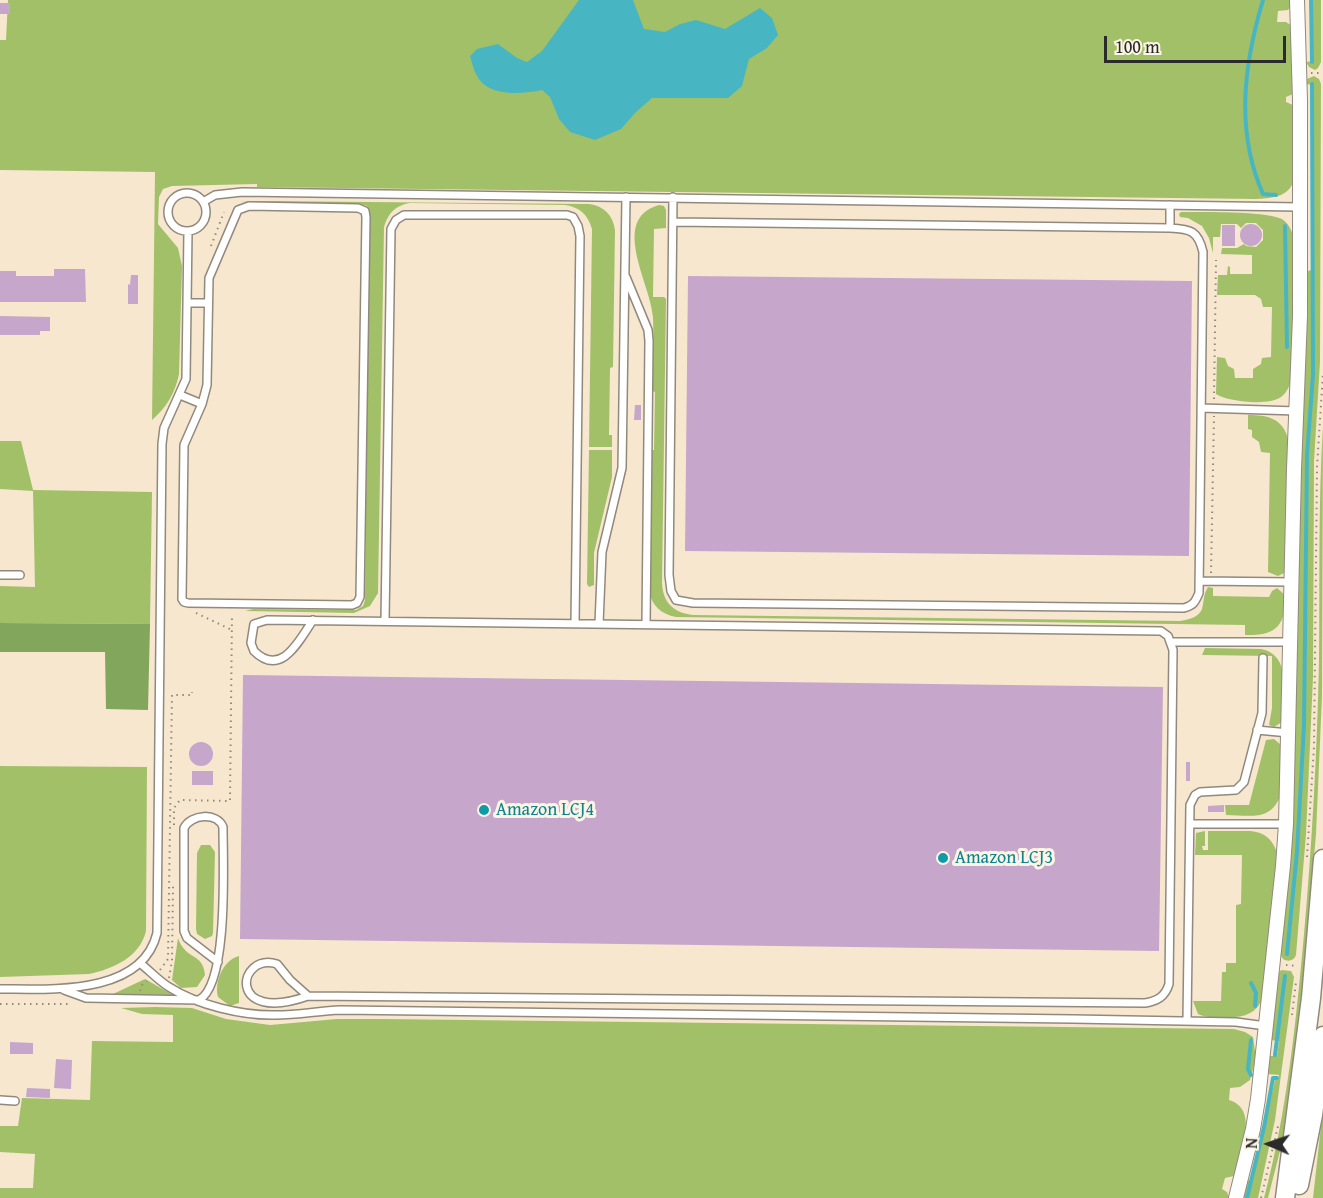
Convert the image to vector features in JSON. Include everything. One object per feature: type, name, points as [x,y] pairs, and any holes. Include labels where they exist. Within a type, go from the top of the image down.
[{"type":"main road","points":[[1285,1198],[1311,998],[1315,858]]},
{"type":"main road","points":[[1274,1198],[1296,1115],[1323,1036]]},
{"type":"main road","points":[[1296,1115],[1297,1198]]},
{"type":"main road","points":[[1296,1115],[1308,1198]]},
{"type":"street","points":[[1236,1198],[1256,1108],[1286,824],[1291,582],[1300,345],[1300,64],[1297,0]]},
{"type":"lane","points":[[203,202],[215,195],[242,192],[1300,207]]},
{"type":"lane","points":[[181,194],[194,194],[203,202],[205,219],[197,229],[179,230],[169,221],[170,202],[181,194]]},
{"type":"lane","points":[[599,624],[601,561],[622,468],[626,197]]},
{"type":"lane","points":[[673,197],[669,575],[671,591],[676,600],[693,603],[1184,608],[1192,606],[1195,602],[1199,593],[1203,252],[1196,234],[1185,229],[1170,228],[673,222]]},
{"type":"lane","points":[[1170,205],[1170,228]]},
{"type":"lane","points":[[243,207],[358,208],[365,211],[360,597],[357,603],[345,605],[184,602],[182,599],[184,445],[202,404],[207,385],[208,303],[209,278],[238,210],[243,207]]},
{"type":"lane","points":[[385,621],[391,230],[396,220],[404,215],[567,215],[573,217],[580,236],[575,623]]},
{"type":"lane","points":[[0,989],[61,989],[108,981],[141,964],[151,951],[158,933],[162,444],[164,428],[186,379],[188,231]]},
{"type":"lane","points":[[625,275],[648,330],[649,341],[646,624]]},
{"type":"lane","points":[[187,303],[208,303]]},
{"type":"lane","points":[[180,395],[202,404]]},
{"type":"lane","points":[[1201,408],[1297,411]]},
{"type":"lane","points":[[0,575],[20,575]]},
{"type":"lane","points":[[1199,581],[1291,582]]},
{"type":"lane","points":[[308,996],[290,980],[278,964],[256,965],[248,977],[248,991],[253,999],[262,1003],[276,1004],[308,996],[1145,1003],[1162,997],[1169,984],[1171,642],[1168,636],[1161,631],[575,623],[385,621],[313,621],[260,621],[254,624],[252,631],[251,643],[254,651],[267,660],[277,660],[288,656],[313,621]]},
{"type":"lane","points":[[1171,642],[1290,642]]},
{"type":"lane","points":[[1187,1021],[1190,805],[1195,795],[1206,790],[1236,790],[1244,782],[1262,713],[1263,658]]},
{"type":"lane","points":[[1257,730],[1289,733]]},
{"type":"lane","points":[[61,989],[86,998],[199,1000],[204,997],[209,990],[218,962],[222,934],[223,827],[215,817],[193,819],[184,828],[184,931],[187,938],[218,962]]},
{"type":"lane","points":[[1190,824],[1286,824]]},
{"type":"lane","points":[[141,964],[167,986],[199,1000],[223,1008],[260,1015],[340,1010],[1187,1021],[1236,1022],[1266,1026]]},
{"type":"lane","points":[[0,1100],[15,1101]]},
{"type":"path","points":[[1211,582],[1216,260]]},
{"type":"path","points":[[1315,858],[1317,460],[1323,373]]},
{"type":"path","points":[[1292,1017],[1297,976]]},
{"type":"path","points":[[0,1004],[81,1004]]},
{"type":"path","points":[[1261,1198],[1296,1115]]},
{"type":"green space","points":[[8,0],[1291,0],[1288,10],[1278,11],[1277,22],[1286,22],[1292,26],[1293,94],[1286,97],[1286,102],[1293,105],[1292,185],[1281,195],[1256,199],[257,187],[257,184],[172,186],[163,189],[159,197],[158,224],[178,248],[182,266],[179,374],[170,399],[152,420],[155,172],[0,170],[0,40],[6,40]]},
{"type":"green space","points":[[1312,0],[1321,0],[1321,62],[1315,70],[1306,62],[1313,61]]},
{"type":"green space","points":[[1314,76],[1321,84],[1320,362],[1314,461],[1313,677],[1306,834],[1296,955],[1289,961],[1283,959],[1280,954],[1306,271],[1314,270],[1313,85],[1306,84],[1307,79]]},
{"type":"green space","points":[[240,202],[589,204],[603,209],[610,216],[615,230],[613,367],[610,368],[609,435],[612,435],[612,447],[589,447],[592,229],[586,216],[579,210],[565,205],[410,203],[401,206],[390,214],[384,227],[378,593],[370,606],[354,613],[245,611],[253,609],[356,610],[363,606],[365,600],[369,211],[367,206],[360,204]]},
{"type":"green space","points":[[659,205],[664,206],[666,210],[666,228],[654,229],[653,297],[666,299],[662,583],[667,601],[675,609],[693,615],[1180,621],[1190,619],[1200,612],[1208,587],[1213,588],[1213,596],[1269,597],[1277,588],[1285,595],[1281,622],[1272,631],[1264,634],[1245,635],[1245,625],[676,617],[666,614],[652,601],[649,591],[651,450],[654,450],[655,392],[652,391],[653,317],[636,254],[635,238],[637,224],[644,212]]},
{"type":"green space","points":[[1181,212],[1274,216],[1285,221],[1289,227],[1294,244],[1292,376],[1287,390],[1281,397],[1275,400],[1248,402],[1216,394],[1217,357],[1225,358],[1228,366],[1234,369],[1235,378],[1253,378],[1253,369],[1261,364],[1262,358],[1271,357],[1272,307],[1263,307],[1261,299],[1255,295],[1217,295],[1218,275],[1227,275],[1228,266],[1230,274],[1252,274],[1252,255],[1221,254],[1222,248],[1237,248],[1244,244],[1256,247],[1263,240],[1263,230],[1256,223],[1246,223],[1241,228],[1237,224],[1221,224],[1220,237],[1213,237],[1213,253],[1209,238],[1202,226],[1188,218],[1180,217]]},
{"type":"green space","points":[[1248,415],[1268,417],[1278,422],[1286,432],[1288,439],[1286,564],[1284,573],[1278,576],[1268,572],[1270,453],[1261,452],[1259,442],[1252,437],[1252,430],[1248,429]]},
{"type":"green space","points":[[1323,426],[1322,696],[1316,834],[1290,1094],[1281,1147],[1268,1198],[1264,1198],[1279,1133],[1290,1067],[1307,900],[1318,696]]},
{"type":"green space","points":[[0,441],[21,441],[33,490],[152,492],[150,624],[0,623],[0,586],[35,587],[33,491],[0,489]]},
{"type":"green space","points":[[589,450],[612,450],[612,477],[594,553],[594,585],[589,587],[587,584]]},
{"type":"green space","points":[[0,623],[150,624],[148,710],[106,709],[105,652],[0,652]]},
{"type":"green space","points":[[1205,648],[1261,649],[1271,653],[1282,668],[1284,679],[1282,722],[1274,727],[1269,725],[1272,708],[1272,656],[1202,655]]},
{"type":"green space","points":[[1274,739],[1281,745],[1280,796],[1276,804],[1271,810],[1258,815],[1226,815],[1225,805],[1249,805],[1266,740]]},
{"type":"green space","points":[[0,766],[147,767],[146,931],[143,940],[132,955],[107,969],[89,974],[0,977]]},
{"type":"green space","points":[[1205,831],[1203,850],[1208,850],[1208,831],[1250,831],[1268,838],[1277,853],[1263,997],[1252,1012],[1241,1016],[1207,1017],[1198,1014],[1193,1001],[1221,1001],[1222,972],[1226,972],[1226,963],[1236,963],[1236,905],[1241,904],[1242,855],[1195,855],[1196,833]]},
{"type":"green space","points":[[201,845],[210,845],[215,852],[213,933],[205,939],[197,934],[196,929],[197,853]]},
{"type":"green space","points":[[178,938],[185,950],[198,959],[204,968],[205,975],[197,987],[181,988],[172,980]]},
{"type":"green space","points":[[239,956],[239,1003],[230,1006],[218,997],[217,985],[224,967],[233,958]]},
{"type":"green space","points":[[1281,970],[1291,971],[1294,977],[1275,1120],[1258,1198],[1242,1198],[1246,1180],[1252,1181],[1275,1080],[1278,1080],[1279,1075],[1268,1074],[1270,1056],[1277,1056],[1279,1041],[1271,1040],[1277,976]]},
{"type":"green space","points":[[145,979],[173,995],[113,994]]},
{"type":"green space","points":[[121,1008],[192,1008],[226,1019],[270,1025],[337,1019],[382,1019],[1234,1029],[1253,1037],[1256,1058],[1250,1080],[1240,1087],[1230,1088],[1229,1100],[1244,1112],[1246,1122],[1243,1144],[1234,1176],[1225,1178],[1222,1189],[1227,1192],[1229,1198],[0,1198],[0,1188],[33,1188],[35,1154],[0,1152],[0,1126],[18,1126],[22,1098],[90,1100],[92,1041],[173,1042],[173,1015],[142,1014]]},
{"type":"green space","points":[[1323,1108],[1323,1198],[1313,1198]]},
{"type":"water","points":[[579,0],[633,0],[644,29],[665,32],[680,24],[696,20],[725,29],[760,8],[772,18],[778,35],[767,48],[749,59],[742,86],[728,98],[652,98],[621,129],[595,140],[570,132],[559,119],[550,97],[542,90],[508,93],[484,85],[476,73],[470,56],[477,49],[498,44],[517,58],[527,62],[542,51]]},
{"type":"building","points":[[0,3],[10,3],[10,14],[0,14]]},
{"type":"building","points":[[1251,224],[1259,227],[1262,235],[1259,243],[1251,246],[1243,243],[1240,235],[1243,227]]},
{"type":"building","points":[[1222,225],[1235,225],[1235,246],[1222,246]]},
{"type":"building","points":[[54,269],[85,269],[86,302],[0,302],[0,271],[16,271],[16,276],[54,276]]},
{"type":"building","points":[[131,275],[138,275],[138,304],[128,304],[128,284],[130,285]]},
{"type":"building","points":[[688,276],[1192,281],[1189,556],[685,551]]},
{"type":"building","points":[[0,316],[50,317],[50,331],[40,331],[40,335],[0,335]]},
{"type":"building","points":[[635,405],[641,405],[641,420],[634,420]]},
{"type":"building","points":[[243,675],[1163,687],[1159,951],[240,939]]},
{"type":"building","points":[[201,742],[210,745],[213,754],[210,763],[201,766],[192,763],[189,754],[192,745]]},
{"type":"building","points":[[1186,762],[1190,762],[1190,781],[1186,781]]},
{"type":"building","points":[[192,771],[213,771],[213,785],[192,785]]},
{"type":"building","points":[[1224,805],[1224,812],[1208,812],[1208,806]]},
{"type":"building","points":[[10,1042],[33,1043],[33,1054],[10,1054]]},
{"type":"building","points":[[56,1059],[72,1060],[71,1089],[54,1088]]},
{"type":"building","points":[[27,1088],[50,1089],[50,1098],[26,1097]]},
{"type":"waterway","points":[[1263,0],[1247,73],[1246,122],[1254,170],[1263,194],[1276,195]]},
{"type":"waterway","points":[[1311,0],[1312,62]]},
{"type":"waterway","points":[[1287,954],[1297,852],[1304,725],[1307,455],[1313,374],[1312,84]]},
{"type":"waterway","points":[[1285,226],[1287,347]]},
{"type":"waterway","points":[[1275,1055],[1285,976]]},
{"type":"waterway","points":[[1251,983],[1256,993],[1255,1006]]},
{"type":"waterway","points":[[1251,1040],[1248,1069],[1251,1075]]},
{"type":"waterway","points":[[1247,1198],[1273,1078],[1277,1078]]},
{"type":"place","name":"Amazon LCJ4","points":[[484,810]]},
{"type":"place","name":"Amazon LCJ3","points":[[943,858]]}]
